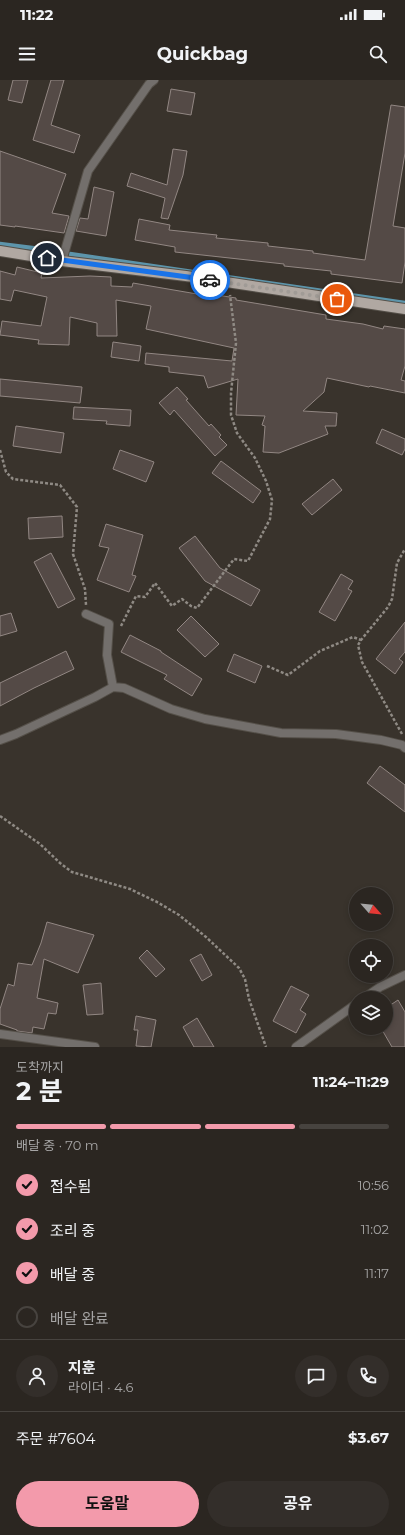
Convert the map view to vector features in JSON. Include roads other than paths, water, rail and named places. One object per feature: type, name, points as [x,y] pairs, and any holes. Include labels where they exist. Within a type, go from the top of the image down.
[{"type":"main road","points":[[0,251],[405,309]]},
{"type":"street","points":[[62,261],[88,171],[149,84],[154,80]]},
{"type":"street","points":[[86,614],[109,624],[107,656],[113,687]]},
{"type":"street","points":[[0,740],[95,697],[113,687],[124,688],[171,710],[205,719],[281,733],[336,734],[381,740],[404,746]]},
{"type":"street","points":[[373,991],[380,986],[405,975]]},
{"type":"street","points":[[296,1047],[349,1009]]},
{"type":"street","points":[[0,1034],[95,1047]]},
{"type":"waterway","points":[[0,244],[48,250]]},
{"type":"waterway","points":[[70,254],[405,303]]}]
